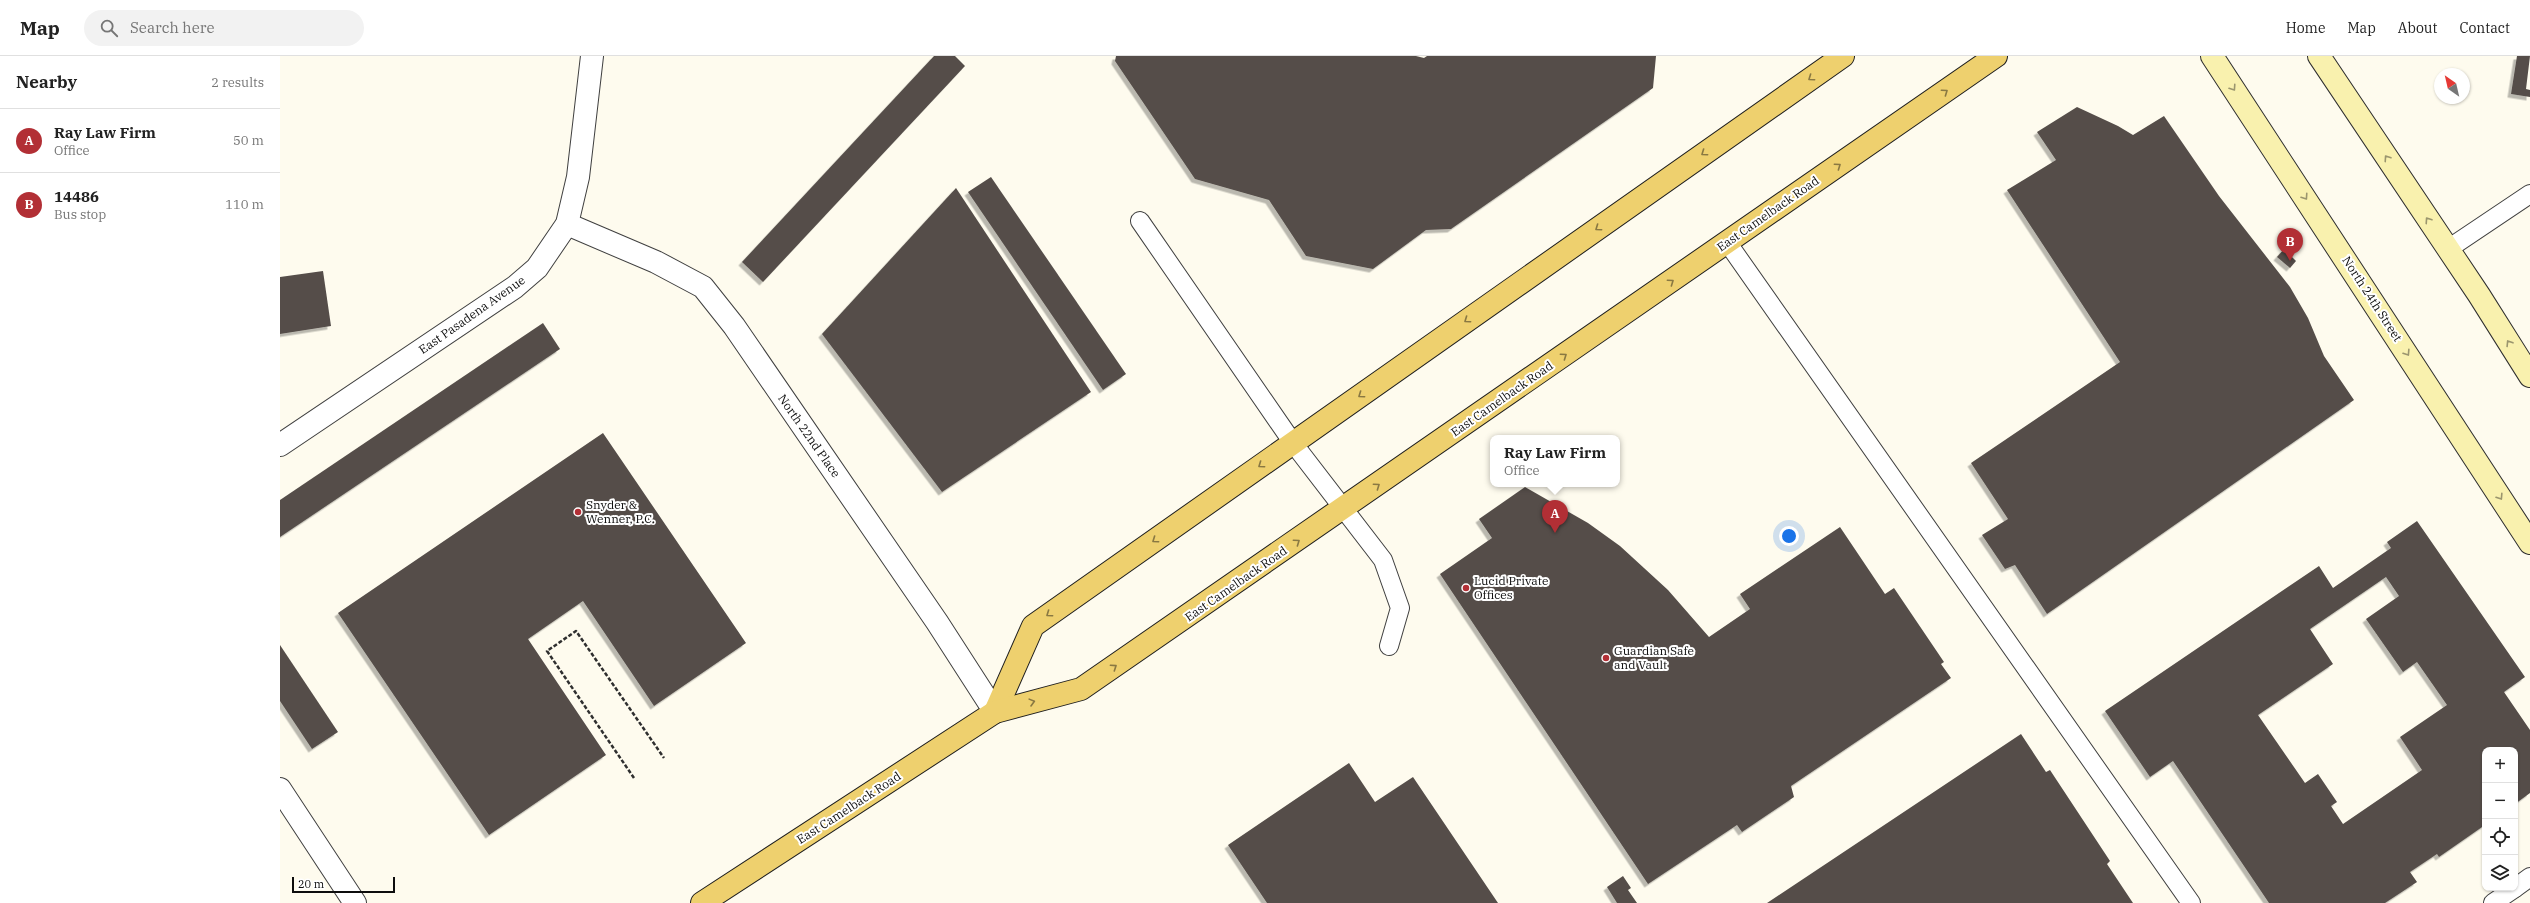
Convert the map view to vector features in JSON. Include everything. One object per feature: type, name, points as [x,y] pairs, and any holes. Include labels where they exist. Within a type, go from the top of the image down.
[{"type":"main road","points":[[994,712],[1033,626],[1843,56]]},
{"type":"main road","name":"East Camelback Road","points":[[702,903],[994,712],[1081,689],[1345,509],[1996,56]]},
{"type":"main road","name":"North 24th Street","points":[[2212,56],[2530,543]]},
{"type":"main road","points":[[2319,56],[2448,249],[2530,376]]},
{"type":"street","name":"East Pasadena Avenue","points":[[280,445],[516,287],[537,268],[567,224],[578,177],[592,56]]},
{"type":"street","name":"North 22nd Place","points":[[567,224],[656,262],[703,287],[734,326],[937,622],[994,712]]},
{"type":"street","points":[[280,789],[355,903]]},
{"type":"lane","points":[[2448,249],[2530,194]]},
{"type":"lane","points":[[1140,221],[1293,443],[1383,560],[1400,608],[1389,646]]},
{"type":"lane","points":[[1727,242],[2191,903]]},
{"type":"lane","points":[[2518,886],[2530,877]]},
{"type":"lane","points":[[2493,903],[2511,891]]},
{"type":"path","points":[[634,778],[546,651],[576,631],[664,758]]},
{"type":"building","points":[[934,56],[955,56],[965,66],[763,282],[742,262]]},
{"type":"building","points":[[1116,56],[1416,56],[1424,58],[1427,56],[1656,56],[1653,88],[1451,229],[1426,230],[1373,269],[1306,256],[1269,200],[1195,179],[1115,61]]},
{"type":"building","points":[[2517,56],[2530,56],[2526,89],[2530,90],[2530,97],[2511,94]]},
{"type":"building","points":[[2077,107],[2118,126],[2133,135],[2164,116],[2219,196],[2290,287],[2308,318],[2324,356],[2354,400],[2047,614],[2015,565],[2005,569],[1982,535],[2008,519],[1971,463],[2120,362],[2007,190],[2056,160],[2037,132]]},
{"type":"building","points":[[991,177],[1126,374],[1103,390],[968,192]]},
{"type":"building","points":[[956,188],[1091,392],[942,492],[822,334]]},
{"type":"building","points":[[2284,249],[2296,261],[2290,268],[2277,257]]},
{"type":"building","points":[[323,271],[331,326],[280,334],[280,277]]},
{"type":"building","points":[[543,323],[560,349],[280,537],[280,500]]},
{"type":"building","points":[[603,433],[746,643],[654,706],[583,601],[528,639],[606,755],[489,835],[338,613]]},
{"type":"building","points":[[1525,487],[1588,523],[1620,546],[1668,590],[1709,637],[1750,609],[1740,594],[1840,527],[1885,594],[1894,588],[1944,662],[1941,664],[1951,678],[1791,786],[1794,797],[1742,832],[1737,825],[1648,884],[1440,574],[1492,538],[1479,519]]},
{"type":"building","points":[[2417,521],[2525,677],[2504,692],[2530,730],[2530,793],[2518,802],[2518,747],[2482,747],[2482,827],[2439,857],[2437,854],[2410,872],[2417,882],[2385,903],[2269,903],[2173,761],[2150,777],[2105,711],[2319,566],[2333,588],[2391,548],[2387,542]],"holes":[[[2386,577],[2399,596],[2366,619],[2403,672],[2417,662],[2447,705],[2400,737],[2422,770],[2343,824],[2331,806],[2337,802],[2318,774],[2305,783],[2258,715],[2333,664],[2310,629]]]},
{"type":"building","points":[[280,645],[338,732],[312,749],[280,701]]},
{"type":"building","points":[[2021,734],[2046,772],[2050,770],[2110,861],[2107,864],[2133,903],[1767,903]]},
{"type":"building","points":[[1349,763],[1375,802],[1413,777],[1498,903],[1267,903],[1228,845]]},
{"type":"building","points":[[1623,876],[1631,888],[1628,890],[1637,903],[1617,903],[1607,887]]},
{"type":"place","name":"14486","points":[[2290,261]]},
{"type":"place","name":"Snyder & Wenner, P.C.","points":[[578,512]]},
{"type":"place","name":"Ray Law Firm","points":[[1555,533]]},
{"type":"place","name":"Lucid Private Offices","points":[[1466,588]]},
{"type":"place","name":"Guardian Safe and Vault","points":[[1606,658]]}]
